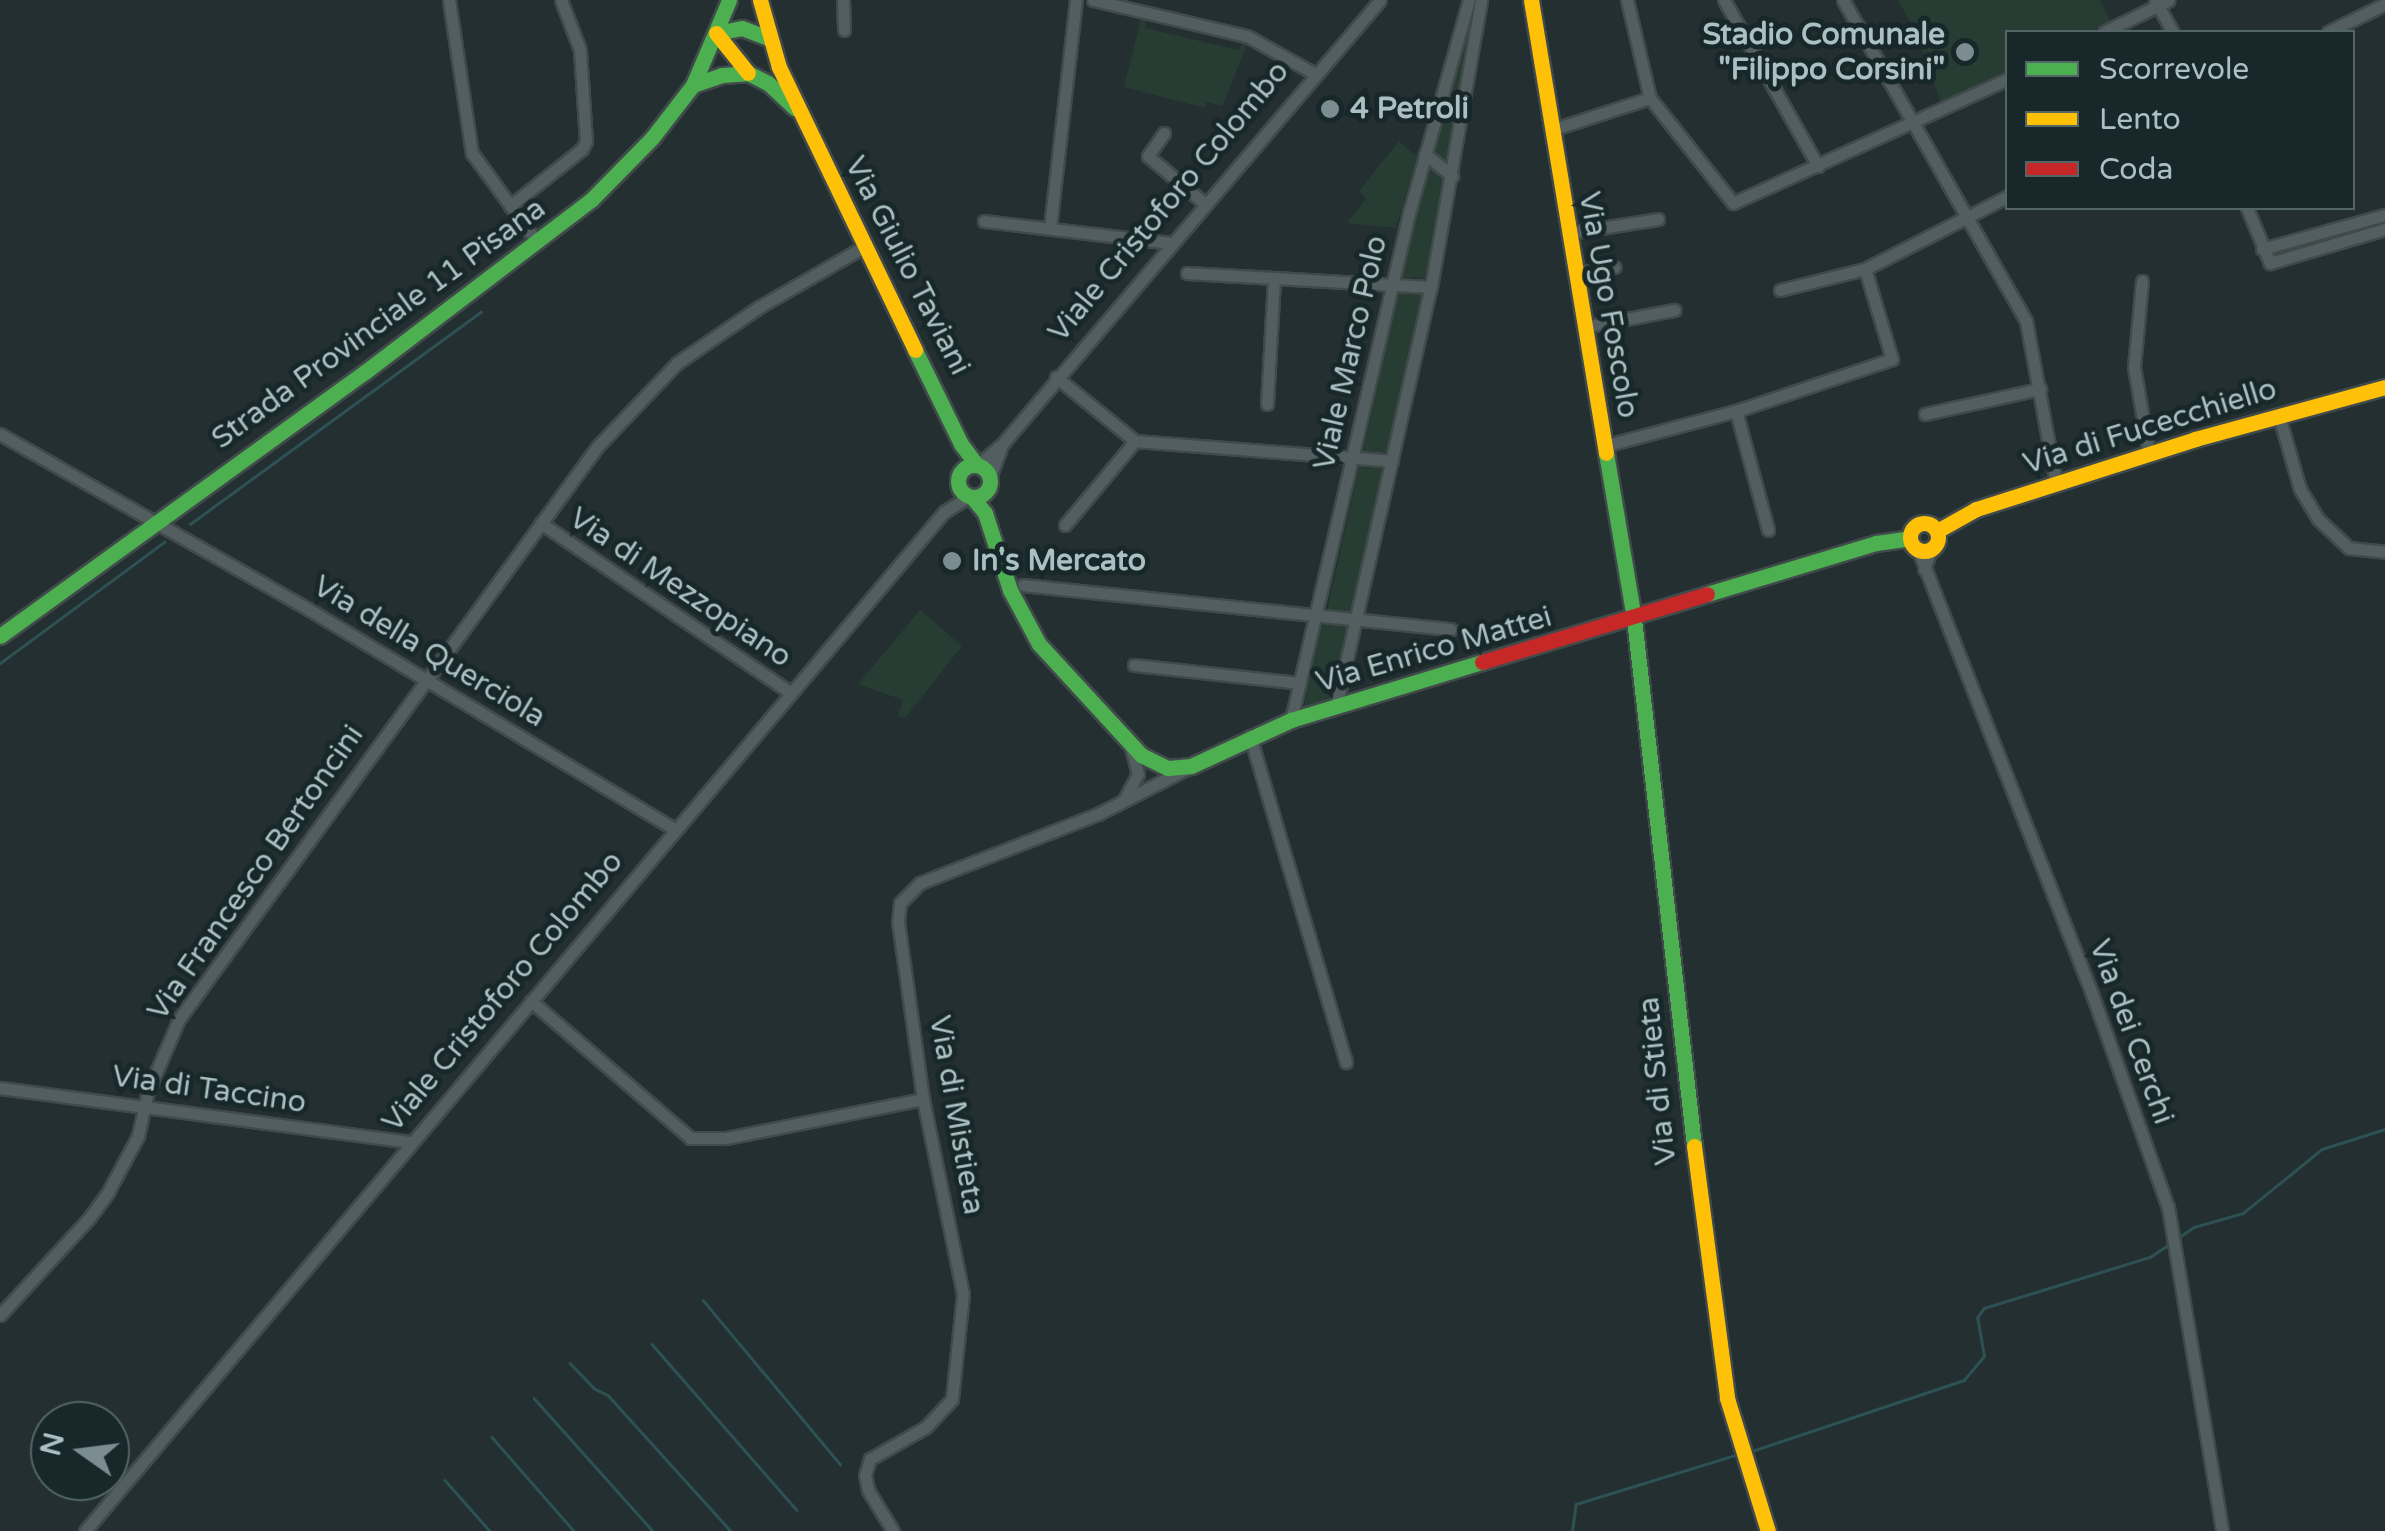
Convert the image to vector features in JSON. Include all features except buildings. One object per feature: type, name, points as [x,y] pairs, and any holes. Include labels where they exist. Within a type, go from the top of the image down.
[{"type":"main road","name":"Strada Provinciale 11 Pisana","points":[[0,636],[537,242],[617,176],[693,85],[729,0]]},
{"type":"main road","name":"Via Giulio Taviani","points":[[760,0],[770,39],[800,114],[962,444],[977,464]]},
{"type":"main road","name":"Via Ugo Foscolo","points":[[1531,0],[1634,619]]},
{"type":"main road","points":[[716,33],[742,28],[770,39]]},
{"type":"main road","name":"Via Giulio Taviani","points":[[716,33],[748,73],[768,83],[800,114]]},
{"type":"main road","points":[[693,85],[722,75],[748,73]]},
{"type":"main road","name":"Via di Fucecchiello","points":[[1920,546],[1914,527],[1922,524],[1937,531],[1966,513],[2149,454],[2385,387]]},
{"type":"main road","points":[[962,444],[960,488],[980,490]]},
{"type":"main road","points":[[977,464],[985,513],[1010,590],[1039,644],[1129,744],[1160,767],[1191,766]]},
{"type":"main road","name":"Viale Cristoforo Colombo","points":[[959,475],[977,464]]},
{"type":"main road","points":[[1634,619],[1876,543],[1920,546],[1938,540],[1937,531]]},
{"type":"main road","name":"Via Enrico Mattei","points":[[1191,766],[1291,720],[1634,619]]},
{"type":"main road","name":"Via di Stieta","points":[[1634,619],[1710,1300],[1727,1398],[1768,1531]]},
{"type":"street","points":[[449,0],[472,153],[537,242]]},
{"type":"street","points":[[510,206],[586,142],[580,50],[560,0]]},
{"type":"street","points":[[844,0],[844,30]]},
{"type":"street","points":[[1050,228],[1076,0]]},
{"type":"street","points":[[1092,0],[1247,36],[1315,74]]},
{"type":"street","name":"Viale Cristoforo Colombo","points":[[85,1531],[944,512],[980,490],[1004,442],[1056,377],[1380,0]]},
{"type":"street","name":"Viale Marco Polo","points":[[1291,720],[1392,285],[1469,0]]},
{"type":"street","name":"Viale Marco Polo","points":[[1336,707],[1431,287],[1481,0]]},
{"type":"street","points":[[1628,0],[1650,98],[1733,203],[2005,80]]},
{"type":"street","points":[[1724,0],[1818,166]]},
{"type":"street","points":[[1843,0],[2026,321],[2056,484]]},
{"type":"street","points":[[2108,30],[2161,2],[2171,30]]},
{"type":"street","points":[[2332,30],[2383,6]]},
{"type":"street","points":[[1551,130],[1650,98]]},
{"type":"street","points":[[1164,133],[1148,156],[1204,203]]},
{"type":"street","points":[[1425,154],[1452,176]]},
{"type":"street","points":[[1780,290],[1865,268],[2005,198]]},
{"type":"street","points":[[2248,210],[2270,263],[2385,228]]},
{"type":"street","points":[[2262,250],[2385,215]]},
{"type":"street","points":[[1568,233],[1658,219]]},
{"type":"street","points":[[984,221],[1170,242]]},
{"type":"street","name":"Via Francesco Bertoncini","points":[[0,1315],[90,1217],[128,1157],[162,1053],[179,1019],[596,447],[677,363],[759,307],[865,246]]},
{"type":"street","points":[[1574,273],[1615,266]]},
{"type":"street","points":[[1604,446],[1736,411],[1892,359],[1865,268]]},
{"type":"street","points":[[1187,273],[1431,287]]},
{"type":"street","points":[[1266,404],[1274,279]]},
{"type":"street","points":[[2142,281],[2134,367],[2149,454]]},
{"type":"street","points":[[1584,327],[1674,310]]},
{"type":"street","points":[[1056,377],[1135,442],[1392,461]]},
{"type":"street","points":[[1925,414],[2040,389]]},
{"type":"street","points":[[1736,411],[1768,530]]},
{"type":"street","points":[[2279,416],[2300,488],[2318,518],[2349,548],[2385,552]]},
{"type":"street","name":"Via della Querciola","points":[[0,434],[425,677],[676,830]]},
{"type":"street","name":"Viale Cristoforo Colombo","points":[[977,464],[1004,442]]},
{"type":"street","points":[[1065,526],[1135,442]]},
{"type":"street","name":"Via di Mezzopiano","points":[[540,523],[791,694]]},
{"type":"street","name":"Via dei Cerchi","points":[[1920,546],[1924,570],[2092,994],[2173,1228],[2222,1531]]},
{"type":"street","points":[[1023,585],[1451,629]]},
{"type":"street","points":[[1134,665],[1300,683]]},
{"type":"street","points":[[1250,736],[1346,1062]]},
{"type":"street","points":[[1122,803],[1138,774],[1129,744]]},
{"type":"street","name":"Via di Mistieta","points":[[893,1531],[868,1490],[865,1476],[870,1459],[926,1427],[952,1399],[962,1322],[960,1275],[923,1099],[898,922],[908,892],[970,860],[1122,803],[1191,766]]},
{"type":"street","points":[[531,1001],[690,1138],[726,1138],[923,1099]]},
{"type":"street","name":"Via di Taccino","points":[[0,1088],[411,1142]]},
{"type":"green space","name":"Stadio Comunale \"Filippo Corsini\"","points":[[1898,0],[2100,0],[2111,22],[2093,30],[2005,30],[2005,72],[1941,102],[1914,29]]},
{"type":"green space","points":[[1469,12],[1474,12],[1448,164],[1430,150]]},
{"type":"green space","points":[[1141,19],[1146,20],[1145,28],[1238,50],[1243,43],[1247,45],[1222,106],[1206,102],[1205,108],[1124,87]]},
{"type":"green space","points":[[1399,141],[1417,157],[1396,228],[1347,223],[1366,199],[1359,191]]},
{"type":"green space","points":[[1427,163],[1445,177],[1426,278],[1398,277]]},
{"type":"green space","points":[[1398,291],[1424,293],[1389,453],[1363,452]]},
{"type":"green space","points":[[1359,467],[1386,468],[1352,614],[1327,611]]},
{"type":"green space","points":[[920,610],[962,646],[905,718],[898,716],[903,700],[858,684]]},
{"type":"green space","points":[[1322,623],[1346,624],[1348,631],[1333,699],[1303,709]]},
{"type":"waterway","points":[[190,524],[481,312]]},
{"type":"waterway","points":[[0,663],[164,542]]},
{"type":"waterway","points":[[2178,1238],[2194,1227],[2243,1213],[2322,1149],[2385,1129]]},
{"type":"waterway","points":[[1752,1451],[1964,1380],[1984,1356],[1977,1318],[1984,1308],[2150,1257],[2171,1243]]},
{"type":"waterway","points":[[703,1300],[840,1464]]},
{"type":"waterway","points":[[652,1344],[797,1510]]},
{"type":"waterway","points":[[570,1363],[595,1389],[608,1395],[731,1531]]},
{"type":"waterway","points":[[534,1398],[653,1531]]},
{"type":"waterway","points":[[492,1437],[574,1531]]},
{"type":"waterway","points":[[1572,1531],[1576,1504],[1739,1454]]},
{"type":"waterway","points":[[445,1480],[490,1531]]},
{"type":"traffic: fast","points":[[0,636],[365,372],[591,200],[652,138],[693,85],[729,0]]},
{"type":"traffic: fast","points":[[716,33],[742,28],[770,39]]},
{"type":"traffic: fast","points":[[693,85],[722,75],[748,73],[768,83],[795,108]]},
{"type":"traffic: fast","points":[[915,350],[961,444],[976,464]]},
{"type":"traffic: fast","points":[[1606,453],[1634,619],[1694,1146]]},
{"type":"traffic: fast","points":[[974,465],[985,470],[990,481],[985,492],[974,497],[963,492],[958,481],[963,470],[974,465]]},
{"type":"traffic: fast","points":[[972,497],[985,513],[1010,590],[1039,644],[1141,755],[1168,768],[1191,766],[1291,720],[1482,662]]},
{"type":"traffic: fast","points":[[1707,594],[1876,543],[1910,538]]},
{"type":"traffic: slow","points":[[760,0],[779,67],[915,350]]},
{"type":"traffic: slow","points":[[1531,0],[1606,453]]},
{"type":"traffic: slow","points":[[716,33],[748,73]]},
{"type":"traffic: slow","points":[[1937,531],[1976,509],[2195,439],[2385,387]]},
{"type":"traffic: slow","points":[[1924,523],[1934,527],[1938,537],[1934,547],[1924,551],[1914,547],[1910,537],[1914,527],[1924,523]]},
{"type":"traffic: slow","points":[[1694,1146],[1727,1398],[1768,1531]]},
{"type":"traffic: jam","points":[[1482,662],[1707,594]]},
{"type":"place","name":"Stadio Comunale \"Filippo Corsini\"","points":[[1965,52]]},
{"type":"place","name":"4 Petroli","points":[[1330,109]]},
{"type":"place","name":"In's Mercato","points":[[952,561]]}]
